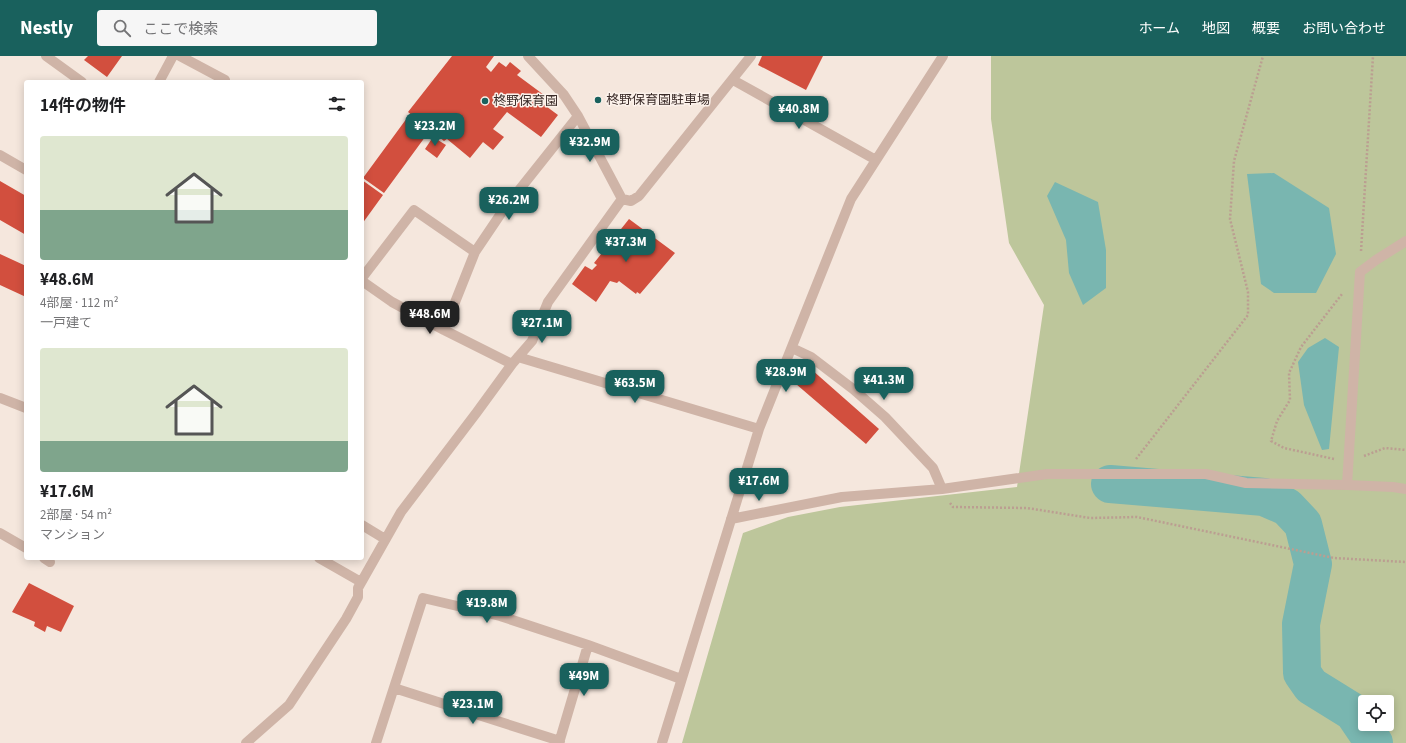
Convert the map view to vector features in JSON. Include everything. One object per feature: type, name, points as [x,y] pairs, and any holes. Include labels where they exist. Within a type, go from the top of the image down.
[{"type":"street","points":[[46,56],[79,80]]},
{"type":"street","points":[[159,80],[173,56]]},
{"type":"street","points":[[180,56],[225,80]]},
{"type":"street","points":[[528,56],[564,95],[578,116],[622,199],[631,201],[639,196],[751,56]]},
{"type":"street","points":[[662,743],[759,429],[851,199],[943,56]]},
{"type":"street","points":[[733,80],[876,160]]},
{"type":"street","points":[[444,330],[475,252],[504,209],[578,116]]},
{"type":"street","points":[[0,155],[24,169]]},
{"type":"street","points":[[246,743],[289,705],[346,619],[358,597],[358,588],[361,582],[400,512],[532,340],[548,302],[622,199]]},
{"type":"street","points":[[364,277],[414,210],[475,252]]},
{"type":"street","points":[[1347,485],[1360,272],[1406,241]]},
{"type":"street","points":[[364,281],[392,302],[444,330],[515,361],[759,429]]},
{"type":"street","points":[[792,348],[811,357],[853,389],[885,417],[933,468],[942,489]]},
{"type":"street","points":[[0,398],[24,407]]},
{"type":"street","points":[[731,519],[842,498],[942,489],[1048,474],[1206,474],[1246,483],[1347,485],[1406,489]]},
{"type":"street","points":[[364,526],[385,539]]},
{"type":"street","points":[[0,533],[24,547]]},
{"type":"street","points":[[322,560],[361,582]]},
{"type":"street","points":[[376,743],[423,598],[500,616],[588,645],[681,679]]},
{"type":"street","points":[[394,688],[560,742],[588,645]]},
{"type":"path","points":[[1124,474],[1248,315],[1248,292],[1230,219],[1234,160],[1263,56]]},
{"type":"path","points":[[1373,56],[1360,272],[1301,347],[1289,374],[1290,400],[1277,421],[1271,441],[1284,448],[1348,462],[1385,448],[1406,450]]},
{"type":"path","points":[[942,489],[952,507],[1027,508],[1090,518],[1138,517],[1334,558],[1406,562]]},
{"type":"green space","points":[[991,56],[1406,56],[1406,743],[682,743],[743,533],[788,517],[840,507],[1017,487],[1044,305],[1009,243],[991,119]]},
{"type":"water","points":[[1274,173],[1329,208],[1336,254],[1316,293],[1274,293],[1261,284],[1247,174]]},
{"type":"water","points":[[1055,182],[1098,202],[1106,250],[1106,288],[1083,305],[1069,273],[1066,240],[1047,196]]},
{"type":"water","points":[[1325,338],[1339,347],[1329,449],[1322,450],[1304,405],[1298,362],[1308,348]]},
{"type":"building","points":[[88,56],[122,56],[107,77],[84,60]]},
{"type":"building","points":[[452,56],[494,56],[486,67],[491,72],[499,62],[506,67],[510,62],[521,71],[517,75],[544,95],[539,101],[558,115],[541,137],[507,112],[493,129],[504,137],[493,150],[483,142],[470,158],[447,139],[444,141],[408,112]]},
{"type":"building","points":[[762,56],[823,56],[806,90],[758,65]]},
{"type":"building","points":[[407,118],[428,133],[384,193],[364,179],[364,177]]},
{"type":"building","points":[[433,137],[446,145],[437,158],[425,149]]},
{"type":"building","points":[[0,181],[24,195],[24,234],[0,220]]},
{"type":"building","points":[[364,181],[383,195],[364,221]]},
{"type":"building","points":[[493,187],[503,193],[496,203],[486,196]]},
{"type":"building","points":[[629,219],[675,253],[640,294],[637,292],[636,294],[619,281],[617,283],[610,281],[596,302],[572,284],[585,266],[592,270],[597,265],[594,263]]},
{"type":"building","points":[[0,254],[24,265],[24,296],[0,285]]},
{"type":"building","points":[[803,362],[879,429],[866,444],[789,378]]},
{"type":"building","points":[[29,583],[74,606],[61,632],[47,626],[45,632],[34,626],[35,622],[12,612]]},
{"type":"waterway","points":[[1110,484],[1264,497],[1287,507],[1303,524],[1313,564],[1301,624],[1302,673],[1311,686],[1353,712],[1374,743]]},
{"type":"place","name":"柊野保育園駐車場","points":[[598,100]]},
{"type":"place","name":"柊野保育園","points":[[485,101]]}]
